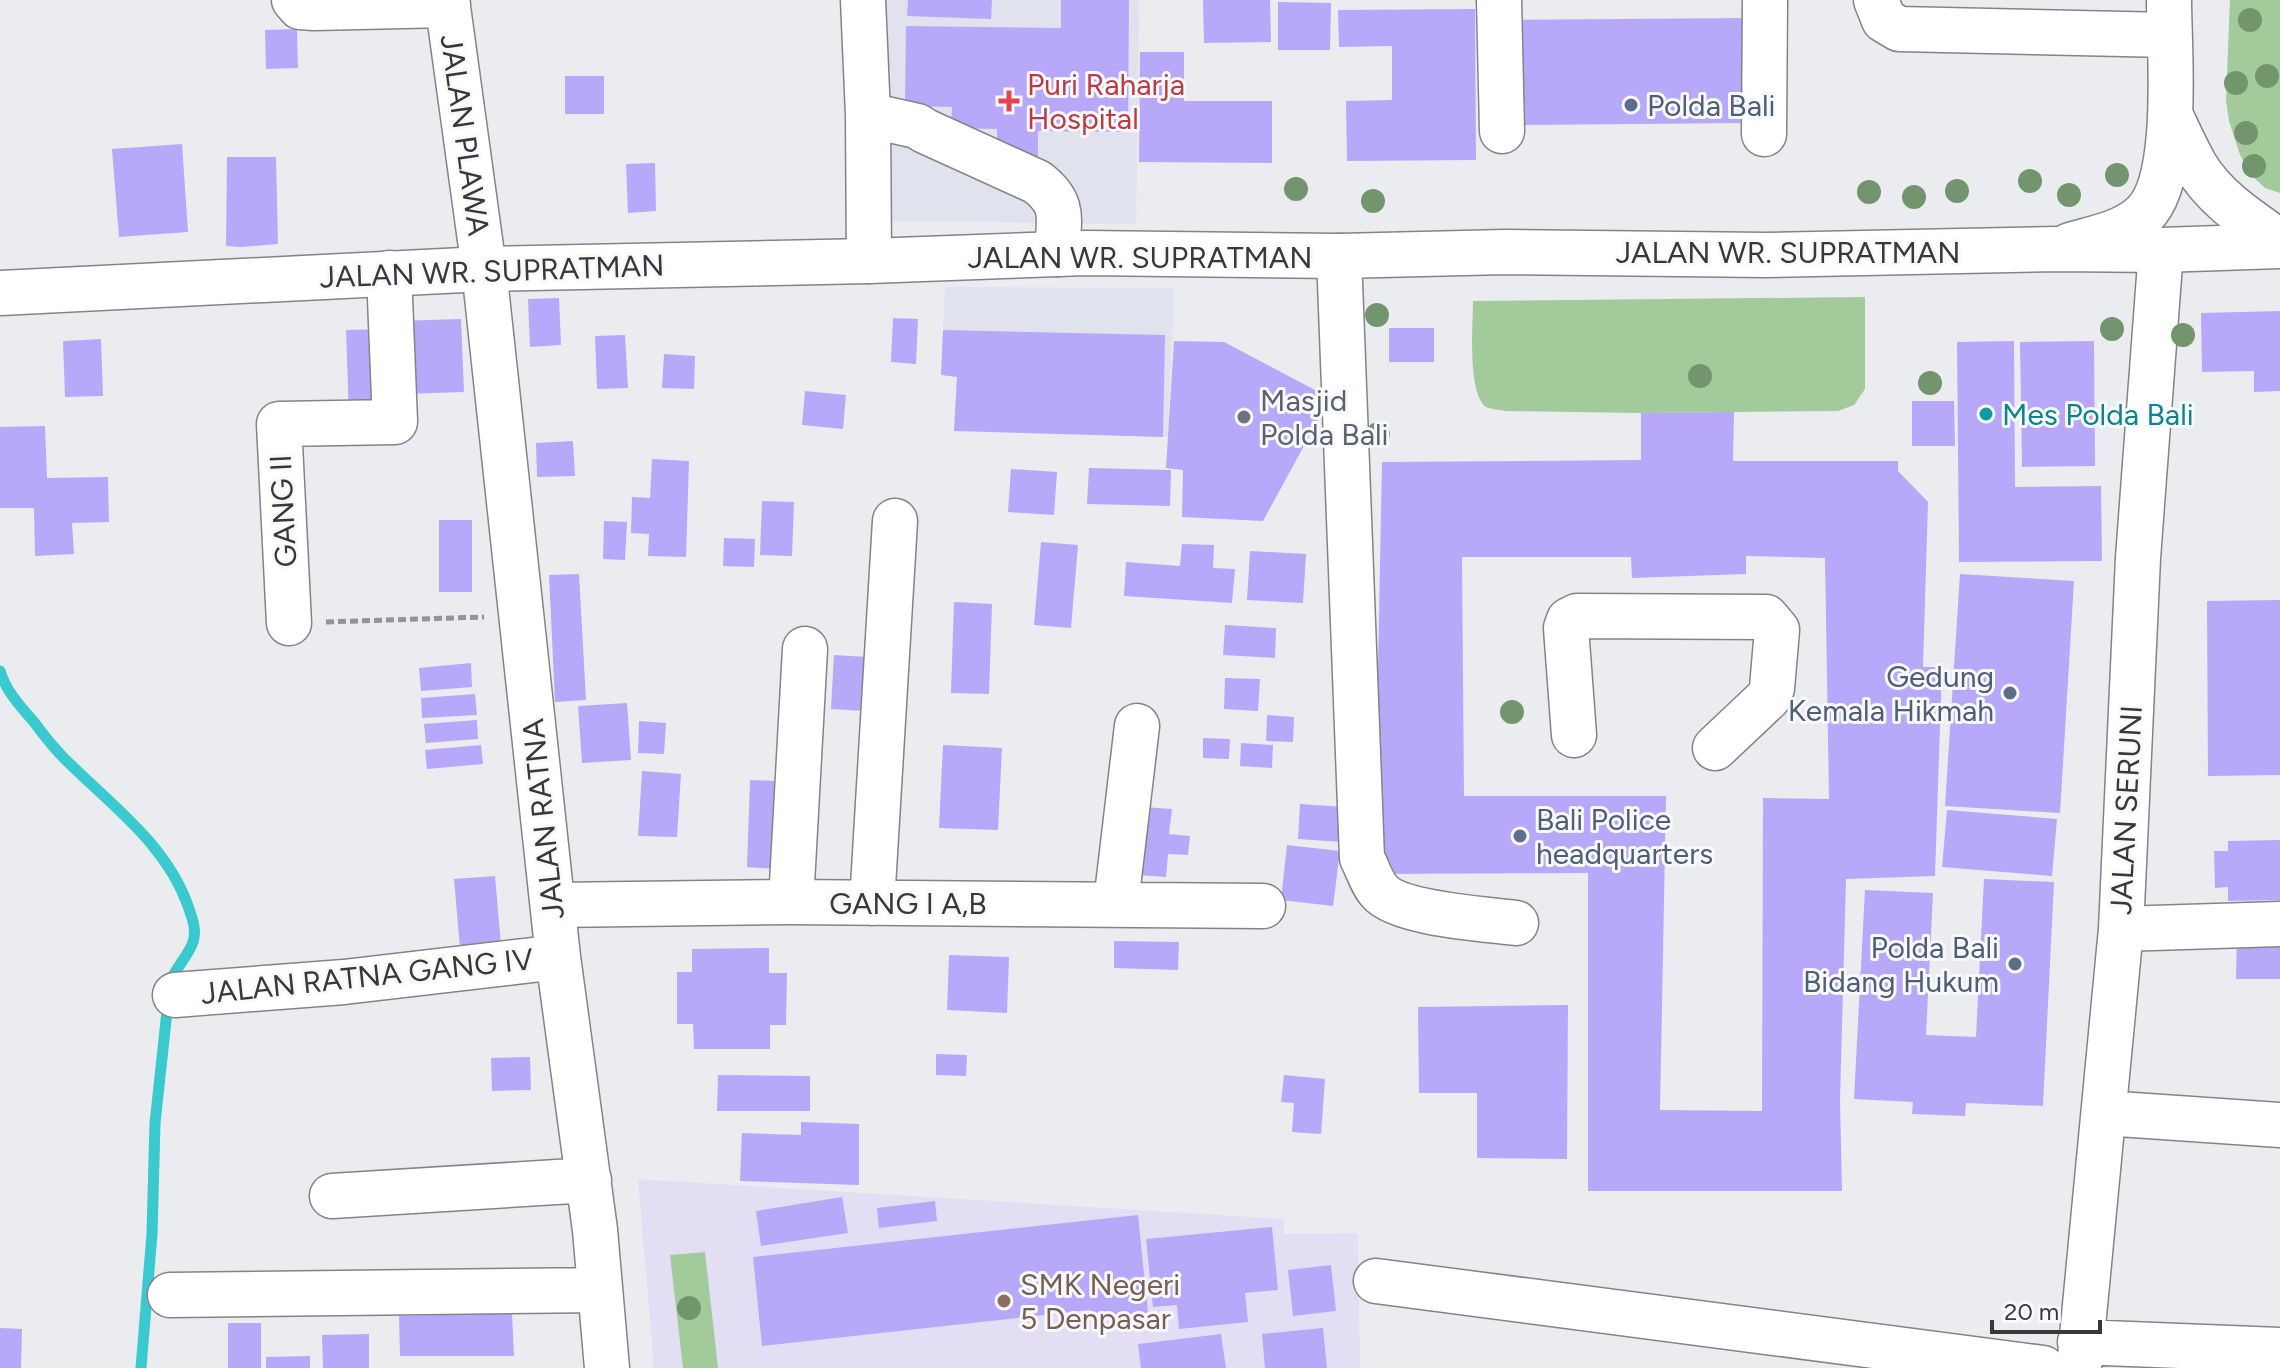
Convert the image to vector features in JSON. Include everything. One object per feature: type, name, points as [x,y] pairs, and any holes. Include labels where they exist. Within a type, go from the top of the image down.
[{"type":"street","points":[[294,0],[300,7],[314,8],[448,2]]},
{"type":"street","points":[[863,0],[869,261]]},
{"type":"street","points":[[1499,0],[1502,131]]},
{"type":"street","points":[[1764,134],[1765,0]]},
{"type":"street","points":[[1876,0],[1884,20],[1899,29],[2113,16],[2169,17],[2168,148],[2164,176],[2155,201],[2143,216],[2122,229],[2058,249]]},
{"type":"street","name":"JALAN PLAWA","points":[[448,2],[484,269]]},
{"type":"street","points":[[2170,114],[2196,168],[2217,193],[2280,244]]},
{"type":"street","points":[[868,115],[917,126],[1037,182],[1051,193],[1059,207],[1057,254]]},
{"type":"street","name":"JALAN WR. SUPRATMAN","points":[[0,293],[484,269],[1057,254],[1339,256],[1505,252],[1767,255],[2161,250],[2280,244]]},
{"type":"street","name":"JALAN SERUNI","points":[[2080,1355],[2121,929],[2138,558],[2161,250]]},
{"type":"street","points":[[1339,256],[1362,858],[1380,893],[1402,905],[1516,923]]},
{"type":"street","name":"JALAN RATNA","points":[[484,269],[558,957],[589,1180],[607,1368]]},
{"type":"street","name":"GANG II","points":[[289,623],[279,424],[395,422],[389,273]]},
{"type":"street","points":[[872,903],[895,521]]},
{"type":"street","points":[[1574,735],[1566,628],[1569,620],[1577,616],[1766,617],[1777,630],[1769,697],[1715,748]]},
{"type":"street","points":[[791,902],[805,649]]},
{"type":"street","points":[[1116,903],[1137,726]]},
{"type":"street","name":"GANG I A,B","points":[[554,905],[791,902],[1263,906]]},
{"type":"street","points":[[2121,929],[2280,924]]},
{"type":"street","name":"JALAN RATNA GANG IV","points":[[175,995],[344,982],[558,957]]},
{"type":"street","points":[[2104,1113],[2280,1125]]},
{"type":"street","points":[[332,1196],[589,1180]]},
{"type":"street","points":[[1376,1281],[2043,1368]]},
{"type":"street","points":[[170,1295],[600,1290]]},
{"type":"street","points":[[2080,1355],[2280,1350]]},
{"type":"path","points":[[289,623],[521,616]]},
{"type":"shaded area","name":"Puri Raharja Hospital","points":[[882,0],[1139,0],[1136,224],[880,221]]},
{"type":"shaded area","points":[[945,287],[1174,288],[1168,437],[954,431],[957,377],[941,375]]},
{"type":"shaded area","name":"SMK Negeri 5 Denpasar","points":[[638,1179],[1284,1219],[1284,1234],[1358,1233],[1360,1368],[654,1368]]},
{"type":"green space","points":[[2230,0],[2280,0],[2280,193],[2265,188],[2248,172],[2229,121],[2226,100]]},
{"type":"green space","points":[[1865,297],[1865,389],[1854,405],[1838,411],[1505,411],[1486,407],[1476,388],[1472,357],[1473,301]]},
{"type":"green space","points":[[705,1252],[718,1368],[683,1368],[670,1255]]},
{"type":"building","points":[[908,0],[992,0],[991,19],[907,16]]},
{"type":"building","points":[[1061,0],[1129,0],[1128,132],[1038,131],[1038,158],[997,158],[997,129],[951,128],[952,107],[905,106],[906,26],[1061,28]]},
{"type":"building","points":[[1203,0],[1270,0],[1271,42],[1204,43]]},
{"type":"building","points":[[1278,2],[1331,3],[1330,50],[1278,50]]},
{"type":"building","points":[[1475,9],[1476,160],[1347,161],[1346,101],[1392,100],[1392,46],[1339,47],[1338,10]]},
{"type":"building","points":[[1746,18],[1747,123],[1510,125],[1509,20]]},
{"type":"building","points":[[297,29],[298,68],[266,69],[265,30]]},
{"type":"building","points":[[1140,52],[1184,52],[1184,101],[1272,101],[1272,163],[1139,162]]},
{"type":"building","points":[[565,76],[604,76],[604,114],[565,114]]},
{"type":"building","points":[[182,144],[188,232],[119,237],[112,149]]},
{"type":"building","points":[[227,157],[276,157],[278,244],[226,246]]},
{"type":"building","points":[[655,163],[656,211],[628,213],[626,164]]},
{"type":"building","points":[[559,298],[561,345],[530,347],[528,299]]},
{"type":"building","points":[[2280,311],[2280,391],[2254,392],[2254,371],[2202,372],[2201,313]]},
{"type":"building","points":[[893,318],[918,319],[916,364],[891,362]]},
{"type":"building","points":[[461,319],[464,392],[401,394],[398,321]]},
{"type":"building","points":[[1389,328],[1434,328],[1434,362],[1389,362]]},
{"type":"building","points":[[387,329],[390,414],[349,416],[346,330]]},
{"type":"building","points":[[943,330],[1165,335],[1163,437],[954,431],[957,377],[941,375]]},
{"type":"building","points":[[625,335],[628,388],[597,389],[595,336]]},
{"type":"building","points":[[101,339],[103,396],[65,397],[63,341]]},
{"type":"building","name":"Masjid Polda Bali","points":[[1174,341],[1224,342],[1330,398],[1263,521],[1182,517],[1183,470],[1166,468]]},
{"type":"building","name":"Mes Polda Bali","points":[[2014,341],[2015,487],[2101,486],[2102,561],[1959,562],[1957,342]]},
{"type":"building","name":"Mes Polda Bali","points":[[2094,341],[2095,466],[2022,467],[2020,342]]},
{"type":"building","points":[[664,354],[695,356],[694,389],[662,388]]},
{"type":"building","points":[[805,391],[846,395],[843,429],[802,425]]},
{"type":"building","points":[[1912,401],[1954,401],[1955,446],[1912,446]]},
{"type":"building","name":"Bali Police headquarters","points":[[1734,412],[1733,461],[1898,461],[1898,471],[1928,502],[1923,667],[1942,667],[1935,876],[1846,879],[1840,1100],[1842,1191],[1588,1191],[1588,873],[1374,874],[1382,462],[1641,460],[1641,413]],"holes":[[[1746,556],[1825,558],[1829,799],[1763,798],[1762,1111],[1660,1110],[1666,796],[1464,796],[1462,557],[1631,557],[1632,578],[1746,574]]]},
{"type":"building","points":[[45,426],[47,478],[108,477],[109,522],[72,523],[74,554],[35,556],[34,508],[0,508],[0,427]]},
{"type":"building","points":[[573,441],[575,476],[537,477],[536,443]]},
{"type":"building","points":[[652,459],[689,461],[686,557],[648,556],[649,534],[631,533],[632,497],[650,498]]},
{"type":"building","points":[[1089,468],[1171,470],[1170,506],[1087,504]]},
{"type":"building","points":[[1011,469],[1057,472],[1054,515],[1008,512]]},
{"type":"building","points":[[762,501],[794,502],[792,556],[760,555]]},
{"type":"building","points":[[439,520],[472,520],[472,592],[439,592]]},
{"type":"building","points":[[604,521],[627,522],[625,560],[603,559]]},
{"type":"building","points":[[724,538],[755,539],[754,567],[723,566]]},
{"type":"building","points":[[1041,542],[1078,545],[1071,628],[1034,625]]},
{"type":"building","points":[[1182,544],[1214,545],[1213,568],[1235,569],[1232,603],[1124,596],[1126,562],[1180,566]]},
{"type":"building","points":[[1250,551],[1306,554],[1303,603],[1247,600]]},
{"type":"building","points":[[579,574],[586,700],[555,702],[549,575]]},
{"type":"building","name":"Gedung Kemala Hikmah","points":[[1960,574],[2074,581],[2060,813],[1945,806]]},
{"type":"building","points":[[2280,600],[2280,775],[2208,776],[2207,601]]},
{"type":"building","points":[[954,602],[992,604],[989,694],[951,693]]},
{"type":"building","points":[[1225,625],[1276,628],[1275,658],[1223,655]]},
{"type":"building","points":[[834,655],[867,657],[864,711],[831,709]]},
{"type":"building","points":[[471,663],[472,687],[421,691],[419,668]]},
{"type":"building","points":[[1225,678],[1260,679],[1258,711],[1224,709]]},
{"type":"building","points":[[475,694],[477,715],[422,718],[421,698]]},
{"type":"building","points":[[627,703],[631,760],[582,763],[578,706]]},
{"type":"building","points":[[1267,715],[1294,717],[1293,742],[1266,741]]},
{"type":"building","points":[[477,720],[478,739],[426,743],[424,724]]},
{"type":"building","points":[[639,721],[666,723],[664,754],[638,753]]},
{"type":"building","points":[[1203,738],[1230,739],[1229,759],[1203,758]]},
{"type":"building","points":[[1241,743],[1273,745],[1272,768],[1240,766]]},
{"type":"building","points":[[481,745],[483,764],[427,769],[425,750]]},
{"type":"building","points":[[943,745],[1002,748],[998,830],[939,828]]},
{"type":"building","points":[[642,771],[681,774],[677,837],[638,836]]},
{"type":"building","points":[[750,780],[780,781],[777,869],[747,867]]},
{"type":"building","points":[[1300,804],[1345,807],[1342,842],[1298,839]]},
{"type":"building","points":[[1129,806],[1172,809],[1169,834],[1190,836],[1188,855],[1168,854],[1166,877],[1124,874]]},
{"type":"building","points":[[1947,810],[2057,819],[2052,876],[1942,867]]},
{"type":"building","points":[[2280,840],[2280,900],[2228,901],[2228,887],[2215,888],[2214,851],[2228,851],[2228,841]]},
{"type":"building","points":[[1287,845],[1340,851],[1333,906],[1281,900]]},
{"type":"building","points":[[495,876],[501,945],[460,948],[454,879]]},
{"type":"building","name":"Polda Bali Bidang Hukum","points":[[1984,879],[2054,882],[2043,1106],[1966,1103],[1965,1116],[1912,1114],[1913,1102],[1854,1099],[1865,890],[1933,893],[1926,1035],[1976,1037]]},
{"type":"building","points":[[2237,932],[2280,933],[2280,979],[2236,979]]},
{"type":"building","points":[[1114,941],[1179,942],[1178,970],[1114,968]]},
{"type":"building","points":[[769,948],[769,973],[787,973],[786,1025],[770,1025],[770,1049],[694,1049],[693,1024],[677,1024],[677,972],[692,972],[692,949]]},
{"type":"building","points":[[949,955],[1009,957],[1007,1013],[947,1010]]},
{"type":"building","points":[[1568,1005],[1567,1159],[1477,1158],[1477,1093],[1419,1093],[1418,1007]]},
{"type":"building","points":[[936,1054],[967,1055],[966,1076],[936,1075]]},
{"type":"building","points":[[530,1057],[531,1090],[492,1091],[491,1058]]},
{"type":"building","points":[[718,1075],[810,1076],[810,1111],[717,1111]]},
{"type":"building","points":[[1284,1075],[1325,1079],[1321,1134],[1292,1132],[1294,1103],[1281,1102]]},
{"type":"building","points":[[801,1122],[859,1124],[859,1185],[740,1181],[742,1133],[801,1135]]},
{"type":"building","points":[[842,1197],[848,1233],[761,1246],[756,1211]]},
{"type":"building","points":[[935,1201],[937,1221],[879,1228],[877,1208]]},
{"type":"building","points":[[1138,1215],[1148,1313],[1091,1319],[1090,1310],[762,1346],[753,1257]]},
{"type":"building","points":[[1272,1227],[1278,1290],[1245,1293],[1248,1322],[1179,1329],[1177,1305],[1153,1307],[1146,1239]]},
{"type":"building","points":[[1331,1265],[1336,1311],[1293,1316],[1288,1270]]},
{"type":"building","points":[[512,1313],[514,1356],[400,1356],[399,1316]]},
{"type":"building","points":[[228,1323],[261,1323],[261,1368],[228,1368]]},
{"type":"building","points":[[0,1328],[22,1329],[21,1368],[0,1368]]},
{"type":"building","points":[[1323,1328],[1327,1368],[1265,1368],[1262,1334]]},
{"type":"building","points":[[369,1334],[369,1368],[323,1368],[322,1335]]},
{"type":"building","points":[[1221,1334],[1226,1368],[1141,1368],[1138,1344]]},
{"type":"building","points":[[310,1356],[310,1368],[266,1368],[266,1357]]},
{"type":"waterway","points":[[0,671],[14,698],[51,744],[138,829],[179,884],[192,919],[194,937],[169,985]]},
{"type":"waterway","points":[[141,1368],[152,1234],[155,1123],[168,1002]]},
{"type":"place","name":"Puri Raharja Hospital","points":[[1009,101]]},
{"type":"place","name":"Polda Bali","points":[[1631,105]]},
{"type":"place","name":"Mes Polda Bali","points":[[1986,414]]},
{"type":"place","name":"Masjid Polda Bali","points":[[1244,417]]},
{"type":"place","name":"Gedung Kemala Hikmah","points":[[2010,693]]},
{"type":"place","name":"Bali Police headquarters","points":[[1520,836]]},
{"type":"place","name":"Polda Bali Bidang Hukum","points":[[2015,964]]},
{"type":"place","name":"SMK Negeri 5 Denpasar","points":[[1004,1301]]}]
